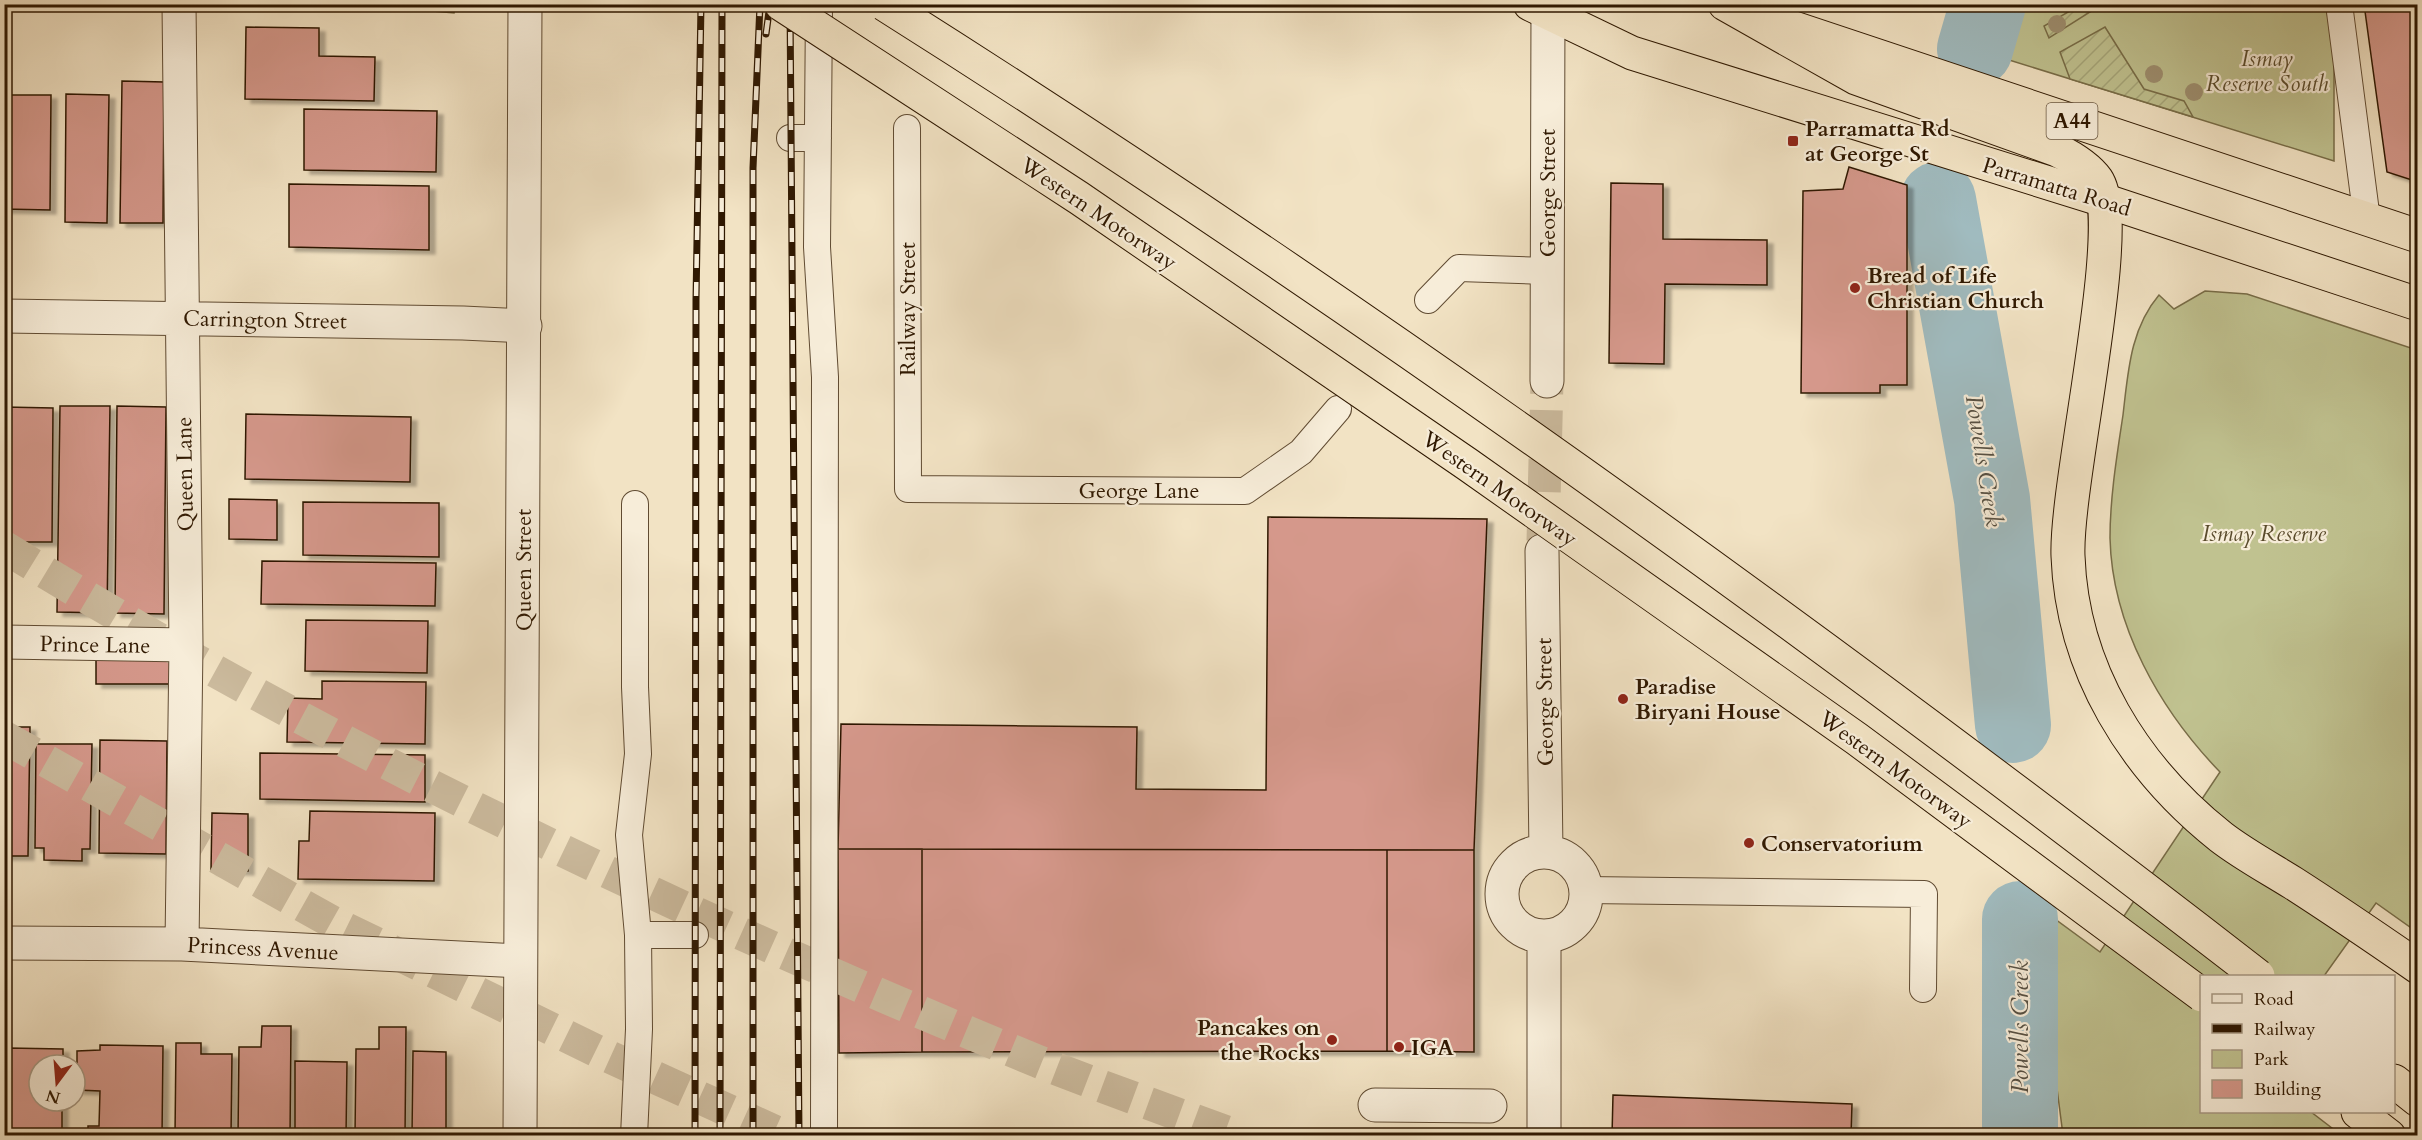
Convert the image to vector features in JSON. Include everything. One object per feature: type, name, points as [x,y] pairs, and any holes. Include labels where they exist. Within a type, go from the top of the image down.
[{"type":"highway","name":"Western Motorway","points":[[781,4],[1079,198],[1467,464],[1857,739],[2200,994]]},
{"type":"highway","points":[[884,4],[1285,268],[1625,504],[2088,844],[2258,975]]},
{"type":"highway","points":[[1726,4],[1856,78],[2066,155],[2076,160],[2097,180],[2103,200],[2105,258],[2073,486],[2068,556],[2077,625],[2089,665],[2106,702],[2133,745],[2172,794],[2223,838],[2418,966]]},
{"type":"highway","name":"A44","points":[[1726,4],[2418,237]]},
{"type":"highway","name":"Parramatta Road","points":[[1542,7],[1632,53],[2103,200],[2418,304]]},
{"type":"street","name":"Queen Lane","points":[[179,4],[186,645],[182,944]]},
{"type":"street","name":"Queen Street","points":[[520,1136],[525,4]]},
{"type":"street","name":"George Street","points":[[1542,7],[1547,381]]},
{"type":"street","name":"Carrington Street","points":[[4,316],[463,323],[525,326]]},
{"type":"street","name":"George Street","points":[[1542,551],[1546,852]]},
{"type":"street","name":"Prince Lane","points":[[4,642],[186,645]]},
{"type":"street","points":[[1546,852],[1567,860],[1576,868],[1585,890],[1584,905],[1578,918],[1567,929],[1554,935],[1544,936],[1532,934],[1517,927],[1504,909],[1502,898],[1506,876],[1512,867],[1531,855],[1546,852]]},
{"type":"street","points":[[1544,936],[1544,1136]]},
{"type":"street","name":"Princess Avenue","points":[[4,943],[182,944],[520,961]]},
{"type":"street","points":[[1376,1105],[1490,1106]]},
{"type":"lane","points":[[819,4],[817,247],[825,377],[824,1136]]},
{"type":"lane","points":[[2339,4],[2367,220]]},
{"type":"lane","name":"Railway Street","points":[[907,128],[908,489]]},
{"type":"lane","points":[[790,138],[818,138]]},
{"type":"lane","points":[[1428,300],[1459,268],[1547,271]]},
{"type":"lane","name":"George Lane","points":[[908,489],[1245,491],[1301,452],[1338,409]]},
{"type":"lane","points":[[634,1136],[639,1029],[638,935],[629,835],[638,754],[635,687],[635,504]]},
{"type":"lane","points":[[1585,890],[1924,894],[1923,989]]},
{"type":"lane","points":[[638,935],[695,935]]},
{"type":"green space","points":[[365,5],[454,5],[454,13]]},
{"type":"green space","name":"Ismay Reserve South","points":[[2025,5],[2326,5],[2334,60],[2334,161],[2009,60]]},
{"type":"green space","points":[[2080,5],[2101,5],[2049,38],[2044,26]]},
{"type":"green space","points":[[2105,27],[2144,89],[2184,101],[2193,117],[2070,79],[2060,52]]},
{"type":"green space","name":"Ismay Reserve","points":[[2205,291],[2247,294],[2417,350],[2417,932],[2376,903],[2325,975],[2200,975],[2200,1113],[2312,1113],[2341,1135],[2063,1135],[2033,903],[2100,952],[2220,772],[2178,722],[2143,665],[2120,603],[2113,571],[2110,538],[2111,507],[2132,352],[2142,322],[2159,295],[2174,309]]},
{"type":"building","points":[[2364,4],[2396,4],[2418,12],[2418,182],[2387,172]]},
{"type":"building","points":[[246,27],[319,28],[319,56],[375,57],[374,101],[245,99]]},
{"type":"building","points":[[122,81],[164,82],[163,223],[120,223]]},
{"type":"building","points":[[66,94],[109,95],[107,223],[65,222]]},
{"type":"building","points":[[4,95],[51,95],[50,210],[4,209]]},
{"type":"building","points":[[304,109],[437,111],[436,172],[304,170]]},
{"type":"building","name":"Bread of Life Christian Church","points":[[1849,167],[1907,185],[1907,385],[1880,385],[1880,393],[1801,393],[1803,191],[1843,189]]},
{"type":"building","points":[[1611,183],[1663,184],[1663,239],[1767,240],[1767,285],[1665,284],[1664,364],[1609,363]]},
{"type":"building","points":[[289,184],[429,186],[429,250],[289,247]]},
{"type":"building","points":[[60,406],[110,406],[107,613],[57,612]]},
{"type":"building","points":[[117,406],[166,407],[164,614],[115,613]]},
{"type":"building","points":[[4,407],[53,408],[52,542],[4,542]]},
{"type":"building","points":[[246,414],[411,417],[410,482],[245,479]]},
{"type":"building","points":[[229,499],[277,500],[277,540],[229,539]]},
{"type":"building","points":[[303,502],[439,503],[439,557],[303,555]]},
{"type":"building","points":[[1268,517],[1487,519],[1474,850],[838,849],[841,724],[1137,727],[1136,789],[1266,790]]},
{"type":"building","points":[[262,561],[436,563],[435,606],[261,604]]},
{"type":"building","points":[[306,620],[428,621],[427,673],[305,671]]},
{"type":"building","points":[[96,657],[170,658],[170,684],[96,684]]},
{"type":"building","points":[[322,681],[426,682],[425,744],[287,742],[288,698],[322,699]]},
{"type":"building","points":[[4,727],[30,727],[28,856],[4,856]]},
{"type":"building","points":[[100,740],[167,741],[166,854],[99,853]]},
{"type":"building","points":[[36,744],[92,744],[90,849],[82,849],[82,861],[44,860],[44,848],[35,848]]},
{"type":"building","points":[[260,753],[425,755],[425,802],[260,799]]},
{"type":"building","points":[[310,811],[435,813],[434,881],[298,879],[299,841],[309,841]]},
{"type":"building","points":[[212,813],[248,814],[248,871],[211,870]]},
{"type":"building","points":[[838,849],[922,849],[922,1052],[839,1053]]},
{"type":"building","points":[[922,849],[1387,850],[1387,1051],[922,1052]]},
{"type":"building","points":[[1387,850],[1474,850],[1474,1052],[1387,1051]]},
{"type":"building","points":[[262,1026],[291,1026],[290,1136],[238,1136],[239,1047],[261,1047]]},
{"type":"building","points":[[379,1027],[406,1027],[405,1136],[355,1136],[356,1049],[379,1049]]},
{"type":"building","points":[[176,1043],[201,1043],[201,1054],[232,1054],[231,1136],[175,1136]]},
{"type":"building","points":[[100,1045],[163,1046],[162,1136],[88,1136],[88,1126],[99,1126],[100,1091],[87,1090],[87,1053],[77,1053],[77,1051],[100,1050]]},
{"type":"building","points":[[8,1048],[63,1049],[63,1053],[27,1053],[27,1113],[62,1113],[62,1136],[7,1136]]},
{"type":"building","points":[[413,1051],[446,1052],[446,1136],[412,1136]]},
{"type":"building","points":[[295,1061],[347,1062],[346,1136],[295,1136]]},
{"type":"building","points":[[1613,1095],[1852,1104],[1851,1136],[1612,1136]]},
{"type":"building","points":[[855,1134],[988,1136],[855,1136]]},
{"type":"waterway","name":"Powells Creek","points":[[1975,49],[1988,4]]},
{"type":"waterway","name":"Powells Creek","points":[[1938,200],[1992,499],[2013,725]]},
{"type":"waterway","name":"Powells Creek","points":[[2020,919],[2020,1136]]},
{"type":"tunnel","points":[[1543,541],[1547,381]]},
{"type":"tunnel","points":[[4,547],[254,692],[510,825],[640,887],[904,1005],[1037,1061],[1237,1136]]},
{"type":"tunnel","points":[[4,737],[332,922],[603,1054],[785,1136]]},
{"type":"railway","points":[[695,1136],[696,300],[701,4]]},
{"type":"railway","points":[[720,1136],[722,4]]},
{"type":"railway","points":[[753,1136],[753,168],[760,4]]},
{"type":"railway","points":[[766,34],[770,4]]},
{"type":"railway","points":[[790,4],[799,1136]]},
{"type":"place","name":"Parramatta Rd at George St","points":[[1793,141]]},
{"type":"place","name":"Bread of Life Christian Church","points":[[1855,288]]},
{"type":"place","name":"Paradise Biryani House","points":[[1623,699]]},
{"type":"place","name":"Conservatorium","points":[[1749,843]]},
{"type":"place","name":"Pancakes on the Rocks","points":[[1332,1040]]},
{"type":"place","name":"IGA","points":[[1399,1047]]}]
